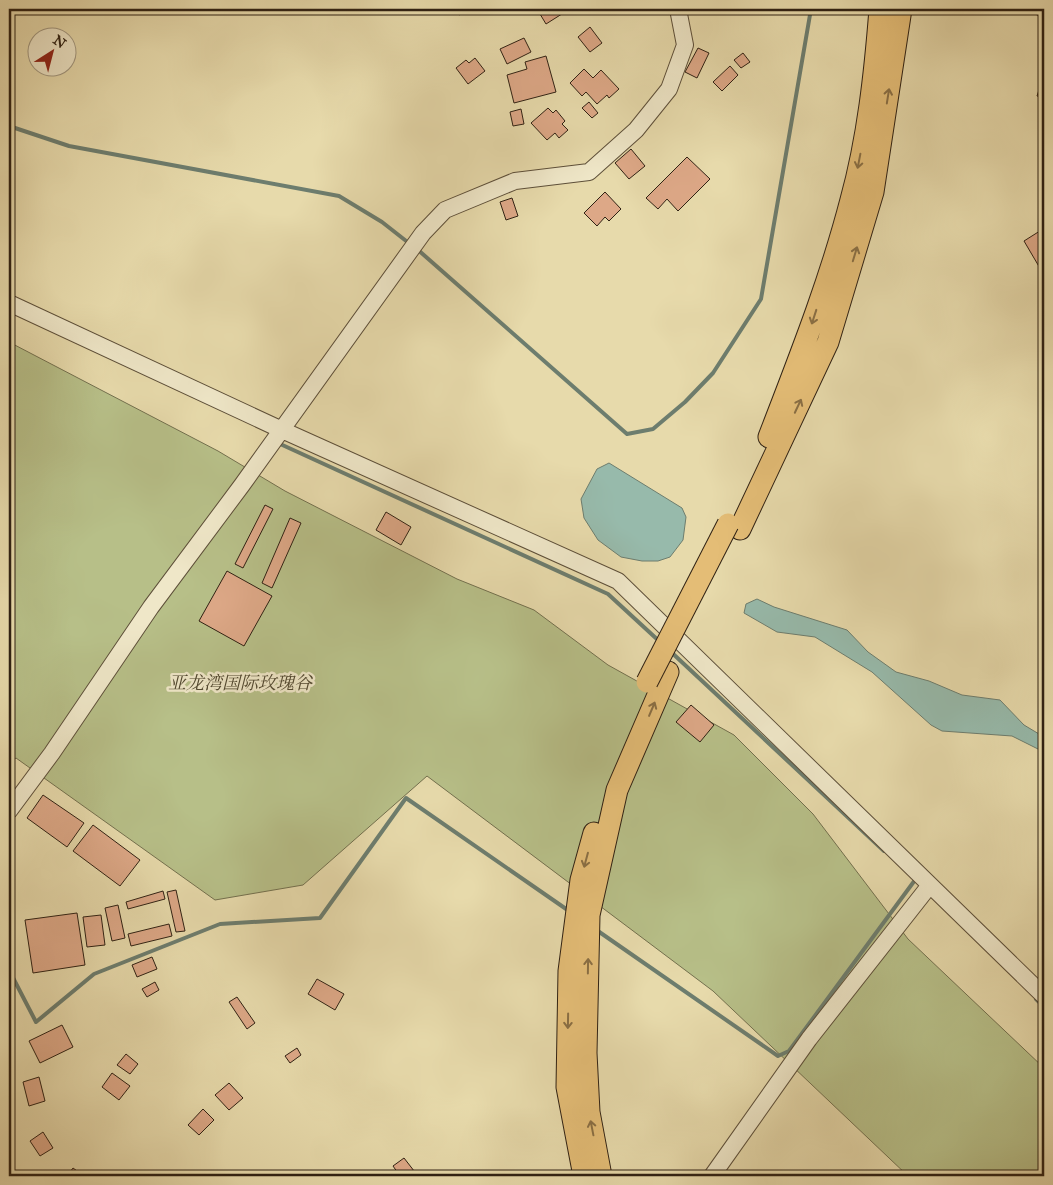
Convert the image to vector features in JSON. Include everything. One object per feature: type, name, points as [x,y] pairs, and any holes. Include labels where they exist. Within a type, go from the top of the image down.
[{"type":"main road","points":[[601,1176],[589,1112],[586,1053],[589,915],[617,790],[734,527],[804,346],[852,200],[875,77],[880,9]]},
{"type":"main road","points":[[584,1176],[567,1087],[570,962],[581,880],[606,786],[647,682],[734,527],[828,342],[873,192],[901,9]]},
{"type":"street","points":[[9,811],[52,753],[151,606],[282,430],[423,233],[444,210],[515,181],[589,172],[636,130],[669,89],[685,45],[678,9]]},
{"type":"street","points":[[9,304],[282,430],[618,581],[1044,996]]},
{"type":"street","points":[[712,1176],[809,1039],[930,885]]},
{"type":"green space","name":"亚龙湾国际玫瑰谷","points":[[9,342],[218,451],[285,491],[457,579],[534,610],[608,665],[734,735],[813,814],[908,939],[1044,1068],[1044,1176],[908,1176],[713,991],[427,776],[303,885],[215,900],[16,758],[9,763]]},
{"type":"shaded area","points":[[609,463],[682,508],[686,517],[683,540],[670,557],[658,561],[642,561],[621,557],[598,540],[584,518],[581,499],[597,469]]},
{"type":"shaded area","points":[[757,599],[774,607],[847,630],[868,652],[896,672],[929,681],[962,695],[1000,700],[1024,725],[1044,737],[1044,752],[1012,736],[942,731],[931,725],[872,672],[815,637],[777,632],[744,613],[746,604]]},
{"type":"building","points":[[454,9],[468,9],[459,15]]},
{"type":"building","points":[[537,9],[563,9],[565,12],[546,24]]},
{"type":"building","points":[[590,27],[602,43],[590,52],[578,37]]},
{"type":"building","points":[[524,38],[531,52],[507,64],[500,49]]},
{"type":"building","points":[[698,48],[709,53],[697,78],[685,72]]},
{"type":"building","points":[[743,53],[750,62],[741,68],[734,60]]},
{"type":"building","points":[[546,56],[556,92],[514,103],[507,75],[527,69],[525,62]]},
{"type":"building","points":[[475,58],[485,71],[468,84],[456,68],[466,60],[469,63]]},
{"type":"building","points":[[730,66],[738,75],[722,91],[713,82]]},
{"type":"building","points":[[584,69],[593,78],[601,70],[619,89],[609,98],[607,95],[597,104],[586,92],[582,96],[570,83]]},
{"type":"building","points":[[1044,74],[1044,98],[1037,96]]},
{"type":"building","points":[[589,102],[598,113],[592,118],[582,108]]},
{"type":"building","points":[[548,108],[553,113],[556,110],[565,121],[562,124],[568,130],[559,138],[555,133],[547,140],[531,123]]},
{"type":"building","points":[[521,109],[524,124],[513,126],[510,112]]},
{"type":"building","points":[[631,149],[645,166],[629,179],[615,163]]},
{"type":"building","points":[[687,157],[710,179],[678,211],[667,199],[658,209],[646,198]]},
{"type":"building","points":[[605,192],[621,209],[609,221],[605,217],[597,226],[584,213]]},
{"type":"building","points":[[512,198],[518,216],[506,220],[500,202]]},
{"type":"building","points":[[1043,229],[1044,231],[1044,275],[1024,241]]},
{"type":"building","points":[[265,505],[273,509],[243,568],[235,564]]},
{"type":"building","points":[[386,512],[411,527],[401,545],[376,530]]},
{"type":"building","points":[[290,518],[301,523],[272,588],[262,583]]},
{"type":"building","points":[[227,571],[272,596],[244,646],[199,621]]},
{"type":"building","points":[[691,705],[714,725],[700,742],[676,722]]},
{"type":"building","points":[[43,795],[84,823],[67,847],[27,818]]},
{"type":"building","points":[[93,825],[140,860],[120,886],[73,851]]},
{"type":"building","points":[[176,890],[185,931],[176,932],[167,892]]},
{"type":"building","points":[[163,891],[165,899],[128,909],[126,902]]},
{"type":"building","points":[[118,905],[125,938],[112,941],[105,908]]},
{"type":"building","points":[[77,913],[85,965],[33,973],[25,920]]},
{"type":"building","points":[[101,915],[105,945],[87,947],[83,917]]},
{"type":"building","points":[[169,924],[172,936],[131,946],[128,934]]},
{"type":"building","points":[[152,957],[157,969],[137,977],[132,965]]},
{"type":"building","points":[[317,979],[344,994],[335,1010],[308,994]]},
{"type":"building","points":[[155,982],[159,990],[147,997],[142,989]]},
{"type":"building","points":[[237,997],[255,1023],[247,1029],[229,1002]]},
{"type":"building","points":[[62,1025],[73,1047],[40,1063],[29,1041]]},
{"type":"building","points":[[297,1048],[301,1055],[290,1063],[285,1056]]},
{"type":"building","points":[[126,1054],[138,1064],[130,1074],[117,1065]]},
{"type":"building","points":[[112,1073],[130,1086],[119,1100],[102,1087]]},
{"type":"building","points":[[39,1077],[45,1101],[29,1106],[23,1082]]},
{"type":"building","points":[[229,1083],[243,1098],[229,1110],[215,1095]]},
{"type":"building","points":[[203,1109],[214,1120],[199,1135],[188,1125]]},
{"type":"building","points":[[43,1132],[53,1148],[40,1156],[30,1141]]},
{"type":"building","points":[[404,1158],[418,1176],[400,1176],[393,1166]]},
{"type":"building","points":[[73,1168],[84,1176],[67,1176]]},
{"type":"waterway","points":[[417,249],[627,434],[653,429],[685,402],[713,373],[761,299],[811,9]]},
{"type":"waterway","points":[[9,126],[69,146],[339,196],[382,222],[410,244]]},
{"type":"waterway","points":[[278,443],[608,594],[659,641]]},
{"type":"waterway","points":[[670,651],[884,851]]},
{"type":"waterway","points":[[9,970],[36,1022],[94,974],[220,924],[320,918],[406,798],[569,911]]},
{"type":"waterway","points":[[595,929],[778,1056],[789,1051],[915,880]]},
{"type":"waterway","points":[[9,911],[11,916],[9,921]]},
{"type":"waterway","points":[[1036,999],[1044,1007]]}]
